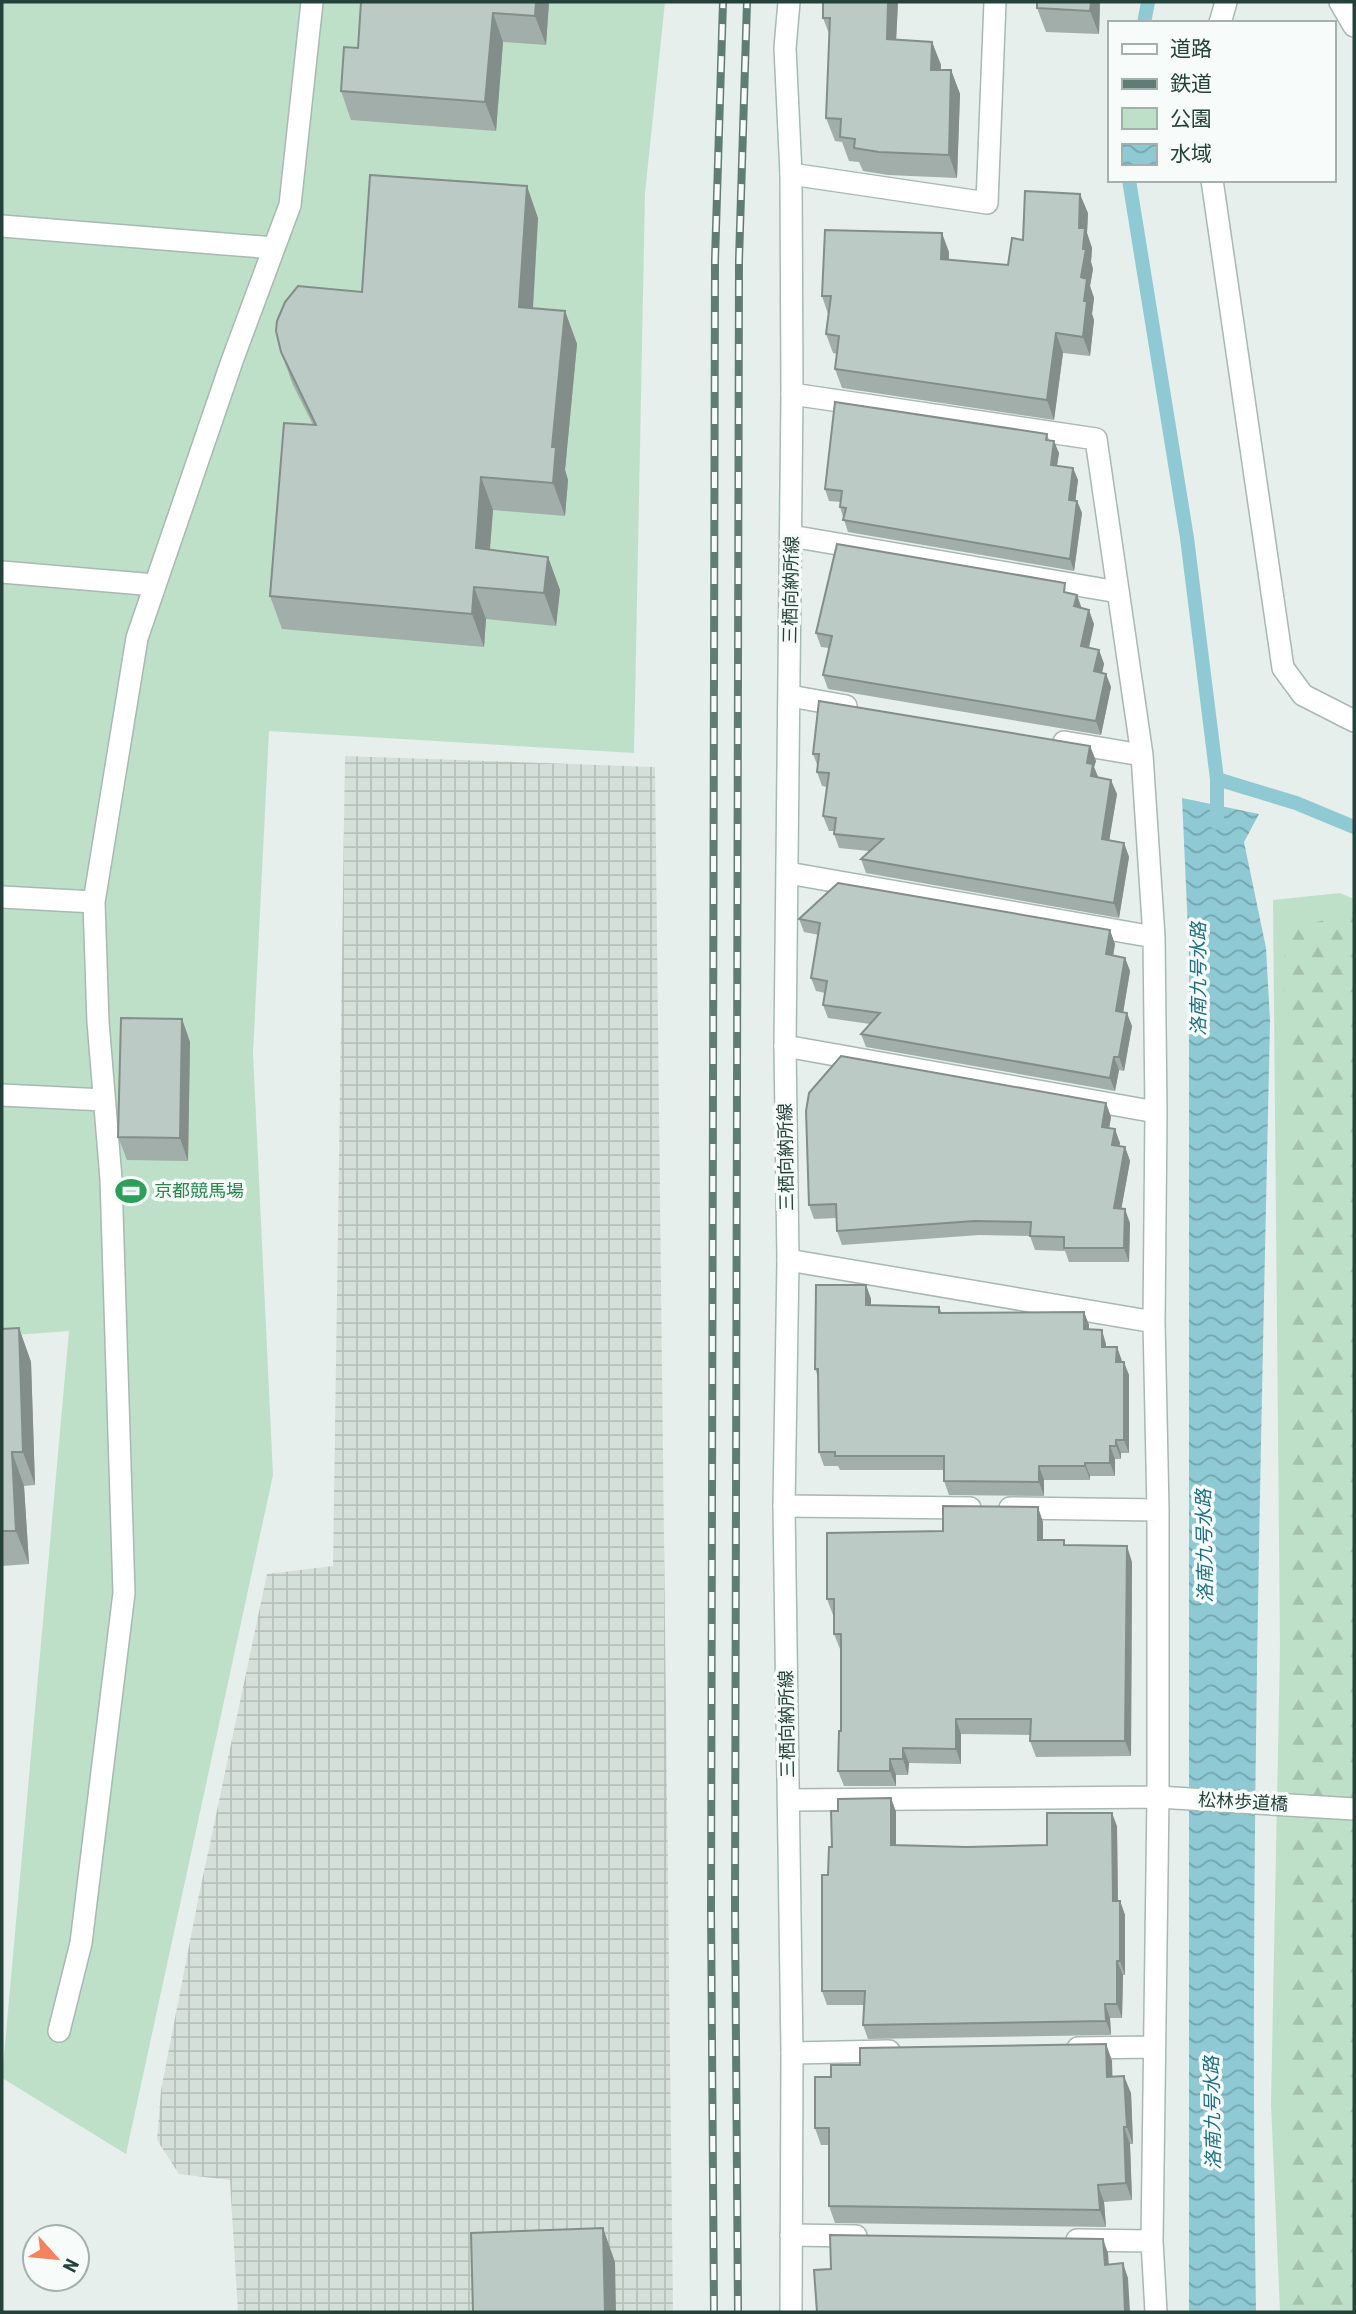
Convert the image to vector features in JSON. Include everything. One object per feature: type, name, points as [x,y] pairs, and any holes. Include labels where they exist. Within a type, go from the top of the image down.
[{"type":"street","points":[[59,2031],[80,1943],[124,1593],[111,1179],[98,1022],[94,902],[138,638],[232,361],[290,205],[312,2]]},
{"type":"street","name":"三栖向納所線","points":[[789,2],[785,48],[791,174],[792,394],[785,1046],[788,1260],[784,1506],[792,2053],[791,2312]]},
{"type":"street","points":[[791,174],[987,203],[995,2]]},
{"type":"street","points":[[1221,21],[1226,2]]},
{"type":"street","points":[[1340,2],[1354,26]]},
{"type":"street","points":[[1212,182],[1283,668],[1303,695],[1354,721]]},
{"type":"street","points":[[2,226],[274,248]]},
{"type":"street","points":[[792,394],[1096,439],[1142,755],[1154,937],[1158,1797],[1152,2241],[1156,2312]]},
{"type":"street","points":[[791,536],[1118,592]]},
{"type":"street","points":[[2,572],[155,585]]},
{"type":"street","points":[[790,696],[871,710]]},
{"type":"street","points":[[1047,739],[1142,755]]},
{"type":"street","points":[[788,873],[1154,937]]},
{"type":"street","points":[[2,897],[94,902]]},
{"type":"street","points":[[785,1046],[1156,1112]]},
{"type":"street","points":[[2,1095],[104,1100]]},
{"type":"street","points":[[788,1260],[1154,1322]]},
{"type":"street","points":[[784,1506],[1158,1510]]},
{"type":"street","name":"松林歩道橋","points":[[789,1800],[1158,1797],[1354,1809]]},
{"type":"street","points":[[1056,2049],[1153,2047]]},
{"type":"street","points":[[792,2053],[903,2051]]},
{"type":"street","points":[[791,2235],[874,2236]]},
{"type":"street","points":[[1055,2239],[1152,2241]]},
{"type":"shaded area","points":[[345,756],[655,767],[673,2312],[238,2312],[230,2180],[179,2174],[157,2140],[161,2090],[267,1574],[333,1566]]},
{"type":"green space","name":"京都競馬場","points":[[2,2],[665,2],[645,193],[634,753],[269,731],[253,1053],[273,1475],[126,2154],[2,2078],[69,1331],[2,1336]]},
{"type":"green space","points":[[1340,893],[1354,899],[1354,2312],[1280,2312],[1271,2104],[1280,1649],[1273,900]]},
{"type":"green space","points":[[1354,914],[1354,2312],[1289,2312],[1285,2225],[1292,1666],[1284,929]]},
{"type":"water","name":"洛南九号水路","points":[[1182,798],[1259,814],[1244,842],[1266,948],[1270,1020],[1255,1827],[1256,2312],[1189,2312],[1189,952]]},
{"type":"building","points":[[361,2],[536,2],[535,16],[493,13],[485,102],[341,91],[344,47],[358,48]]},
{"type":"building","points":[[823,2],[888,2],[887,39],[932,42],[931,70],[951,70],[949,155],[879,152],[854,148],[855,139],[840,137],[841,119],[826,118],[830,18],[823,18]]},
{"type":"building","points":[[1037,2],[1091,2],[1090,11],[1037,8]]},
{"type":"building","points":[[370,175],[527,186],[519,307],[565,311],[552,447],[556,447],[553,483],[481,477],[476,548],[548,557],[544,593],[474,587],[472,614],[270,596],[284,423],[316,425],[281,352],[276,331],[277,321],[285,302],[298,286],[362,292]]},
{"type":"building","points":[[1025,191],[1080,194],[1079,228],[1085,228],[1083,249],[1086,249],[1081,277],[1087,279],[1084,301],[1087,301],[1083,337],[1056,333],[1047,400],[835,369],[839,336],[826,334],[831,296],[822,296],[825,230],[942,233],[941,259],[1008,265],[1012,238],[1023,240]]},
{"type":"building","points":[[835,402],[1047,434],[1046,440],[1054,441],[1051,465],[1073,468],[1069,500],[1077,501],[1070,559],[843,520],[846,508],[840,507],[842,491],[825,489]]},
{"type":"building","points":[[837,544],[1065,583],[1064,592],[1077,595],[1074,606],[1089,610],[1081,646],[1099,650],[1094,671],[1106,674],[1096,721],[823,675],[832,636],[816,633]]},
{"type":"building","points":[[819,701],[1090,746],[1087,763],[1093,764],[1091,776],[1111,780],[1102,839],[1124,843],[1114,903],[861,859],[883,839],[834,834],[836,818],[823,816],[829,773],[817,772],[819,754],[813,754]]},
{"type":"building","points":[[838,883],[1110,930],[1106,954],[1125,958],[1116,1011],[1127,1013],[1119,1057],[1114,1057],[1110,1078],[861,1034],[880,1013],[823,1005],[827,981],[811,978],[820,923],[799,919]]},
{"type":"building","points":[[121,1018],[182,1019],[180,1138],[118,1137]]},
{"type":"building","points":[[841,1056],[1106,1103],[1102,1127],[1115,1129],[1112,1145],[1125,1147],[1114,1208],[1125,1209],[1124,1248],[1064,1248],[1064,1237],[1030,1236],[1031,1222],[974,1221],[837,1231],[836,1204],[809,1205],[806,1111],[809,1093]]},
{"type":"building","points":[[816,1285],[866,1285],[866,1305],[939,1307],[939,1313],[1084,1312],[1084,1329],[1102,1330],[1102,1347],[1117,1347],[1116,1362],[1124,1362],[1124,1440],[1116,1440],[1116,1446],[1110,1446],[1110,1463],[1039,1466],[1039,1482],[944,1481],[944,1456],[835,1456],[835,1452],[819,1452],[818,1369],[815,1369]]},
{"type":"building","points":[[19,1328],[23,1452],[12,1452],[16,1531],[2,1531],[2,1329]]},
{"type":"building","points":[[943,1506],[1038,1507],[1038,1540],[1064,1540],[1064,1545],[1127,1546],[1125,1741],[1030,1741],[1031,1719],[956,1719],[956,1749],[903,1748],[903,1759],[890,1759],[890,1771],[838,1771],[841,1731],[841,1634],[834,1634],[834,1599],[827,1599],[827,1533],[943,1531]]},
{"type":"building","points":[[891,1798],[891,1845],[1047,1845],[1047,1813],[1112,1813],[1113,1901],[1120,1901],[1120,1961],[1117,1961],[1117,2004],[1105,2004],[1106,2021],[863,2025],[865,1991],[822,1991],[822,1875],[828,1875],[829,1847],[832,1847],[831,1811],[838,1811],[838,1799]]},
{"type":"building","points":[[1106,2044],[1107,2077],[1124,2076],[1126,2183],[1098,2185],[1100,2210],[829,2206],[829,2128],[815,2128],[815,2077],[831,2077],[831,2065],[860,2065],[860,2048]]},
{"type":"building","points":[[603,2228],[605,2312],[473,2312],[471,2233]]},
{"type":"building","points":[[830,2235],[1103,2239],[1105,2265],[1123,2263],[1125,2312],[817,2312],[814,2270],[831,2269]]},
{"type":"waterway","points":[[1144,21],[1148,2]]},
{"type":"waterway","points":[[1129,182],[1187,538],[1217,779],[1217,823]]},
{"type":"waterway","points":[[1217,779],[1296,803],[1354,827]]},
{"type":"railway","points":[[714,2312],[711,1910],[715,260],[723,2]]},
{"type":"railway","points":[[738,2312],[735,1909],[739,260],[747,2]]},
{"type":"place","name":"京都競馬場","points":[[131,1191]]}]
